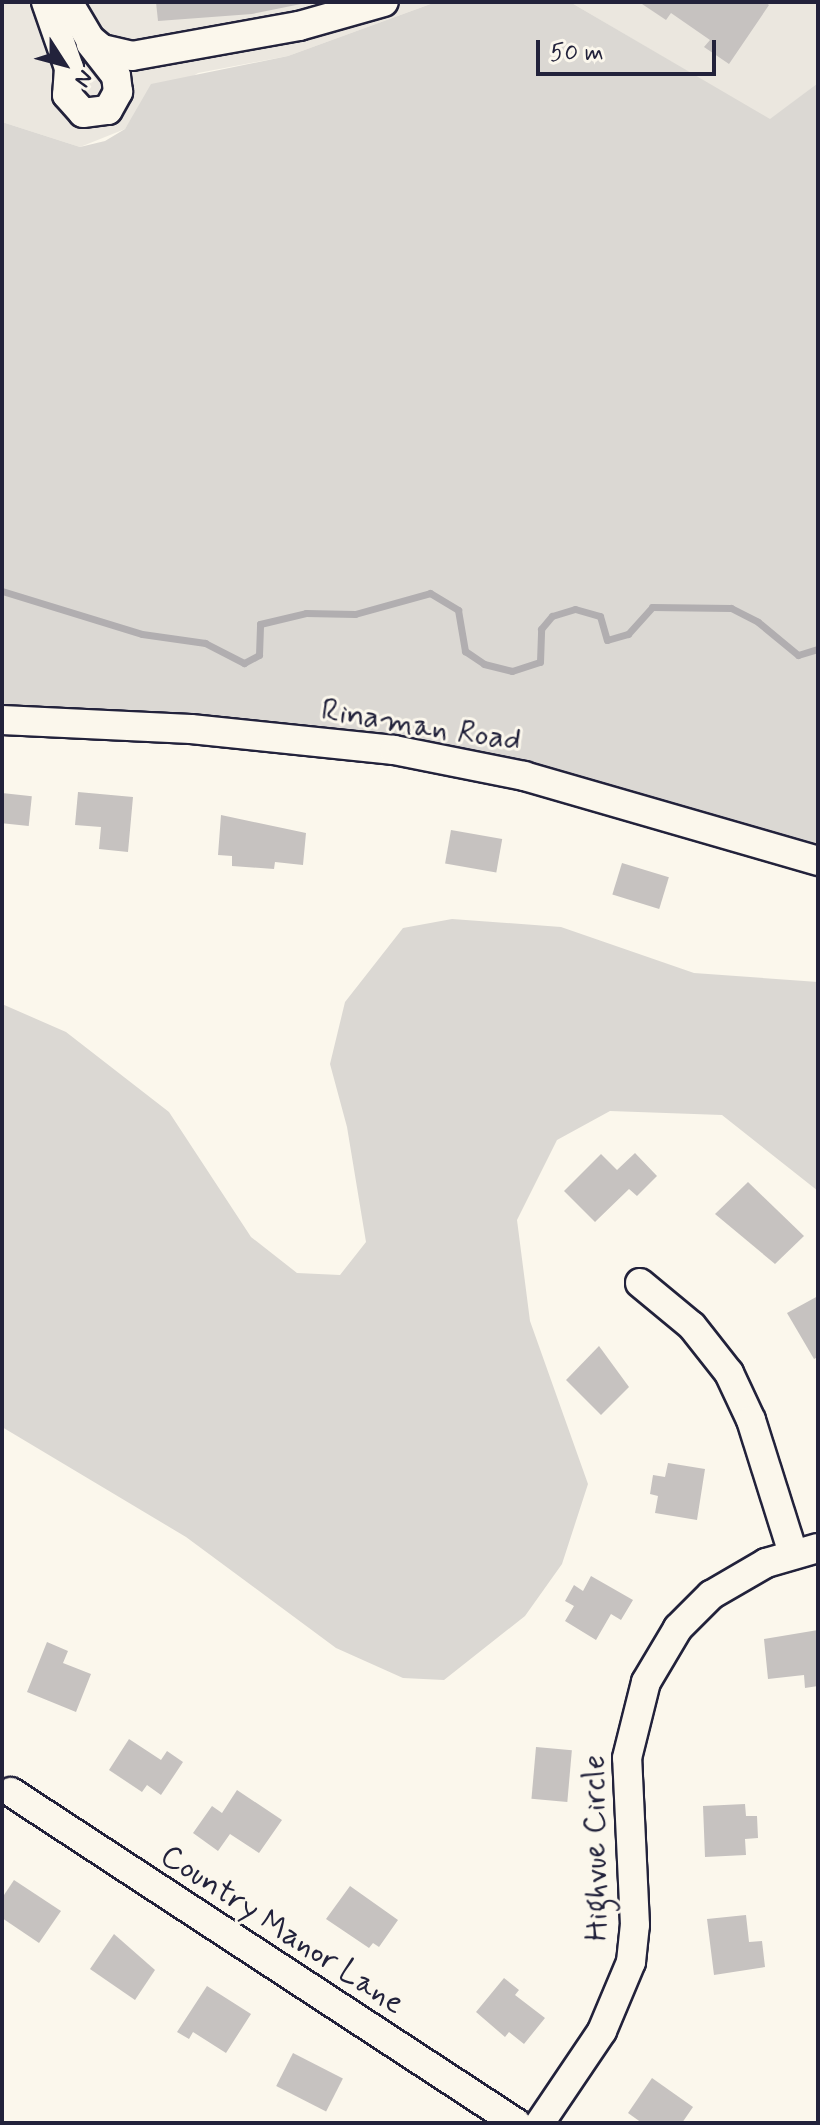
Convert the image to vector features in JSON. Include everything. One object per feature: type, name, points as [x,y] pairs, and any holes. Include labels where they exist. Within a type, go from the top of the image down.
[{"type":"street","points":[[46,2],[69,68],[67,95],[83,113],[108,110],[118,92],[116,76],[68,2]]},
{"type":"street","points":[[90,39],[102,49],[132,56],[225,40],[384,2]]},
{"type":"street","name":"Rinaman Road","points":[[2,720],[191,729],[394,750],[538,780],[818,861]]},
{"type":"street","points":[[640,1283],[692,1326],[729,1373],[806,1551]]},
{"type":"street","name":"Highvue Circle","points":[[540,2123],[602,2031],[631,1962],[635,1925],[627,1758],[646,1682],[669,1640],[700,1604],[739,1577],[806,1551]]},
{"type":"street","name":"Country Manor Lane","points":[[11,1792],[516,2123]]},
{"type":"shaded area","points":[[2,2],[436,2],[288,56],[198,73],[139,108],[125,129],[80,147],[2,122]]},
{"type":"shaded area","points":[[436,2],[570,2],[770,119],[818,83],[818,861],[524,776],[2,720],[2,122],[80,147],[105,141],[125,129],[151,84],[288,56]]},
{"type":"shaded area","points":[[570,2],[818,2],[818,83],[770,120]]},
{"type":"shaded area","points":[[452,919],[561,927],[694,973],[818,982],[818,1191],[722,1115],[610,1111],[557,1140],[517,1220],[530,1321],[588,1484],[562,1564],[525,1616],[444,1680],[403,1678],[336,1648],[186,1537],[2,1427],[2,1004],[66,1032],[169,1112],[251,1237],[297,1273],[340,1275],[366,1242],[347,1127],[330,1064],[345,1002],[403,928]]},
{"type":"building","points":[[156,2],[306,3],[252,14],[158,21]]},
{"type":"building","points":[[639,2],[765,2],[769,5],[729,64],[704,47],[710,40],[671,13],[666,20]]},
{"type":"building","points":[[78,792],[133,797],[128,852],[99,849],[101,827],[75,825]]},
{"type":"building","points":[[2,793],[32,796],[29,826],[2,823]]},
{"type":"building","points":[[221,815],[306,833],[303,865],[275,862],[274,869],[232,866],[232,856],[218,855]]},
{"type":"building","points":[[451,830],[502,839],[496,873],[445,863]]},
{"type":"building","points":[[622,863],[669,877],[659,909],[612,895]]},
{"type":"building","points":[[635,1153],[657,1176],[637,1196],[629,1189],[595,1222],[564,1191],[601,1154],[617,1170]]},
{"type":"building","points":[[748,1182],[804,1236],[775,1264],[715,1214]]},
{"type":"building","points":[[818,1296],[818,1357],[814,1359],[787,1313]]},
{"type":"building","points":[[599,1346],[629,1387],[601,1415],[566,1380]]},
{"type":"building","points":[[668,1463],[705,1469],[697,1520],[655,1513],[658,1496],[650,1494],[653,1475],[665,1477]]},
{"type":"building","points":[[591,1576],[633,1600],[621,1620],[611,1614],[596,1640],[565,1621],[574,1606],[565,1601],[574,1585],[583,1591]]},
{"type":"building","points":[[818,1630],[818,1686],[805,1688],[804,1675],[768,1679],[764,1639]]},
{"type":"building","points":[[47,1642],[68,1651],[63,1663],[91,1674],[76,1712],[27,1692]]},
{"type":"building","points":[[129,1739],[161,1760],[167,1751],[183,1762],[161,1795],[147,1785],[142,1792],[109,1770]]},
{"type":"building","points":[[536,1747],[572,1750],[567,1802],[531,1799]]},
{"type":"building","points":[[237,1790],[282,1820],[259,1853],[230,1834],[218,1851],[193,1833],[212,1806],[222,1813]]},
{"type":"building","points":[[745,1804],[746,1816],[757,1816],[758,1838],[745,1839],[746,1855],[705,1857],[703,1806]]},
{"type":"building","points":[[14,1880],[61,1911],[39,1943],[2,1918],[2,1898]]},
{"type":"building","points":[[350,1886],[398,1920],[379,1947],[373,1943],[369,1948],[326,1919]]},
{"type":"building","points":[[746,1915],[749,1942],[762,1941],[765,1967],[714,1975],[707,1919]]},
{"type":"building","points":[[114,1934],[155,1970],[135,2000],[90,1969]]},
{"type":"building","points":[[504,1978],[519,1990],[515,1995],[545,2018],[524,2044],[509,2032],[505,2037],[476,2012]]},
{"type":"building","points":[[207,1986],[251,2014],[226,2053],[193,2032],[189,2039],[177,2032]]},
{"type":"building","points":[[293,2053],[343,2078],[326,2111],[276,2086]]},
{"type":"building","points":[[652,2078],[693,2107],[682,2123],[642,2123],[628,2113]]},
{"type":"waterway","points":[[2,591],[142,634],[205,643],[244,663],[259,655],[260,624],[306,613],[355,614],[430,593],[458,610],[465,651],[484,664],[512,671],[540,662],[541,629],[552,616],[575,609],[600,616],[607,640],[628,634],[652,607],[731,608],[758,622],[798,655],[818,649]]}]
